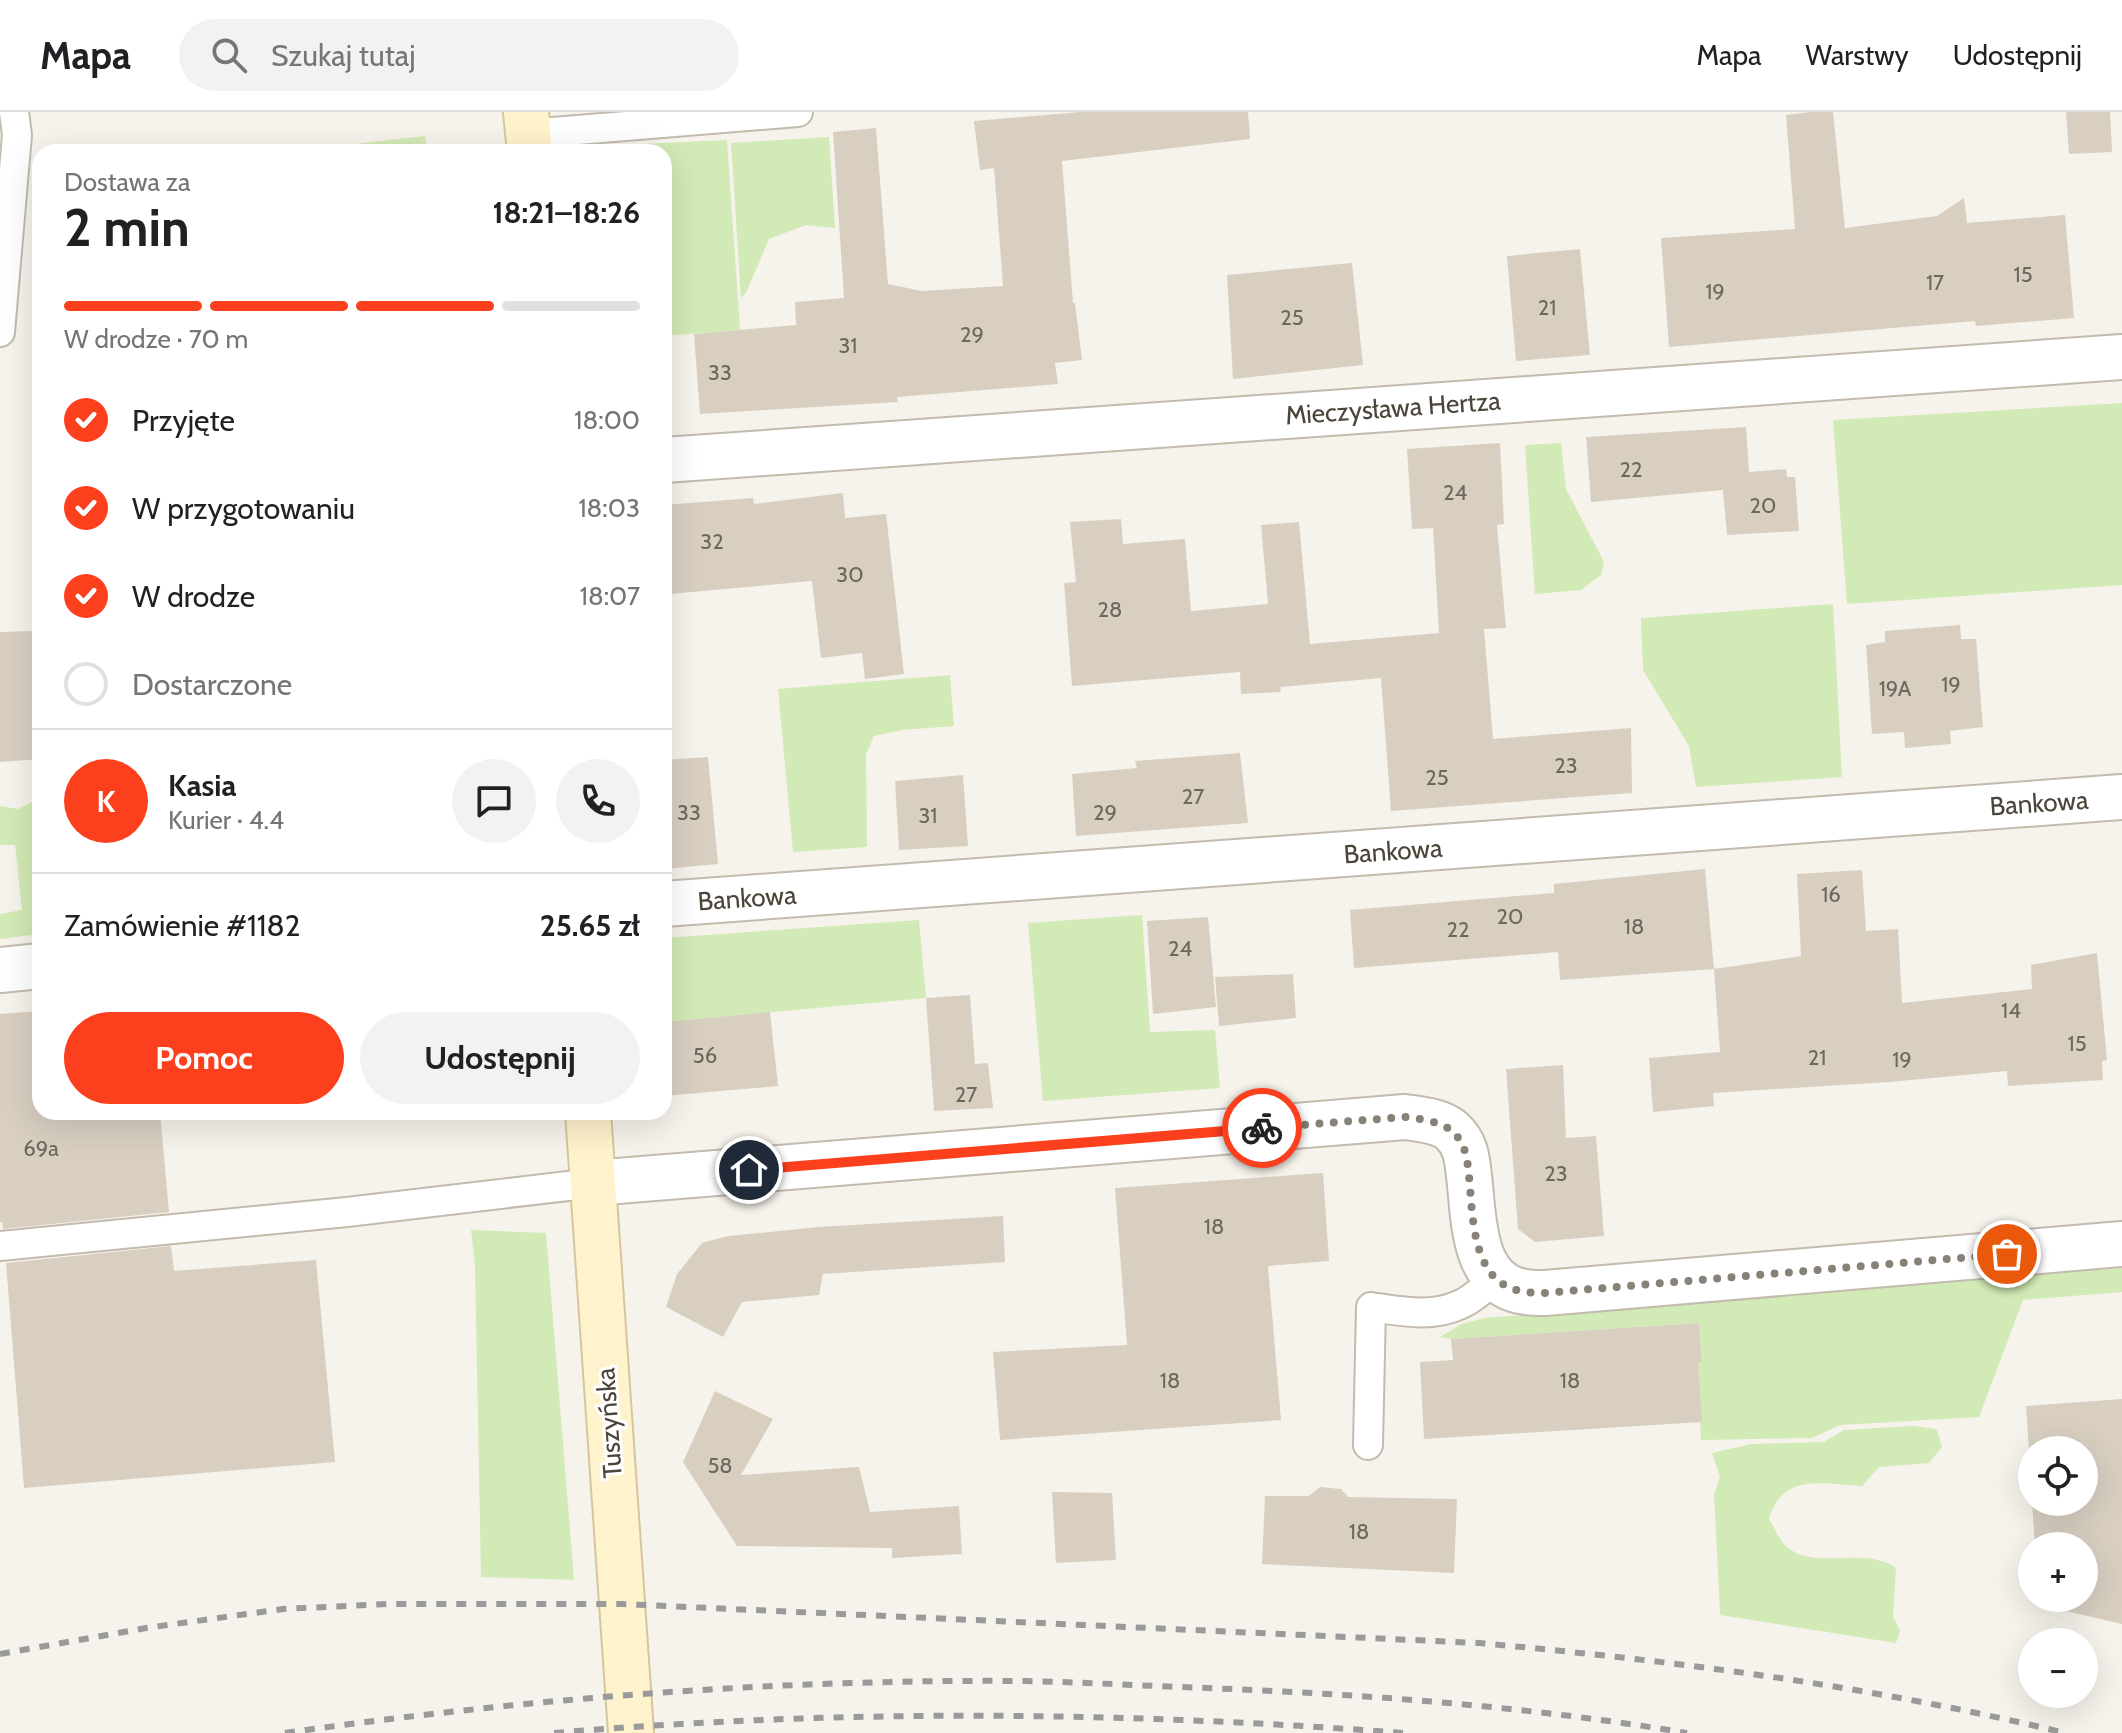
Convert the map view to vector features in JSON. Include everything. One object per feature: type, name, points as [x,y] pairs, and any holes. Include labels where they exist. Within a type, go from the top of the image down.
[{"type":"street","name":"Mieczysława Hertza","points":[[672,459],[2122,357]]},
{"type":"street","name":"Bankowa","points":[[672,903],[2122,797]]},
{"type":"street","points":[[0,970],[32,967]]},
{"type":"street","points":[[593,1183],[1405,1117],[1450,1129],[1465,1146],[1476,1240],[1484,1262],[1495,1279],[1518,1291],[1545,1293],[2122,1244]]},
{"type":"street","name":"Tuszyńska","points":[[589,1120],[631,1733]]},
{"type":"lane","points":[[0,332],[17,135],[14,112]]},
{"type":"lane","points":[[528,133],[798,112]]},
{"type":"lane","points":[[0,1246],[347,1212],[593,1183]]},
{"type":"lane","points":[[1368,1445],[1371,1307],[1438,1312],[1461,1305],[1495,1279]]},
{"type":"green space","points":[[425,136],[426,144],[355,144]]},
{"type":"green space","points":[[829,137],[835,228],[806,225],[769,239],[741,298],[731,143]]},
{"type":"green space","points":[[727,140],[740,330],[672,335],[672,144],[641,144]]},
{"type":"green space","points":[[2122,403],[2122,585],[1847,604],[1833,420]]},
{"type":"green space","points":[[1561,443],[1566,489],[1604,562],[1601,575],[1581,590],[1535,594],[1525,445]]},
{"type":"green space","points":[[1833,604],[1842,777],[1696,787],[1689,746],[1643,670],[1641,618]]},
{"type":"green space","points":[[950,675],[954,726],[902,730],[874,736],[866,754],[867,847],[793,852],[778,689]]},
{"type":"green space","points":[[32,802],[32,935],[0,939],[0,914],[22,910],[15,845],[0,845],[0,806],[18,809]]},
{"type":"green space","points":[[1142,915],[1150,1032],[1215,1030],[1220,1088],[1043,1101],[1028,923]]},
{"type":"green space","points":[[919,920],[926,998],[672,1021],[672,937]]},
{"type":"green space","points":[[471,1230],[546,1233],[574,1580],[481,1577],[475,1265]]},
{"type":"green space","points":[[2122,1268],[2122,1292],[2023,1300],[1979,1417],[1840,1425],[1812,1438],[1701,1440],[1699,1323],[1451,1339],[1440,1337],[1462,1324],[1485,1318]]},
{"type":"green space","points":[[1913,1426],[1937,1429],[1942,1447],[1929,1463],[1879,1467],[1862,1486],[1819,1483],[1794,1487],[1775,1504],[1769,1519],[1783,1543],[1797,1553],[1810,1557],[1870,1559],[1896,1568],[1893,1617],[1900,1631],[1896,1643],[1720,1615],[1714,1494],[1720,1477],[1712,1453],[1752,1444],[1824,1442],[1844,1430]]},
{"type":"building","points":[[1081,112],[1248,112],[1250,139],[1062,161],[1073,303],[1082,360],[1055,363],[1058,384],[897,397],[898,402],[700,414],[694,334],[796,325],[795,302],[844,298],[833,132],[876,128],[888,284],[922,291],[1003,286],[994,168],[980,170],[974,121]]},
{"type":"building","points":[[1833,112],[1845,228],[1937,216],[1964,198],[1967,223],[2065,215],[2074,318],[1976,326],[1975,321],[1669,347],[1661,238],[1795,229],[1786,115]]},
{"type":"building","points":[[2066,112],[2110,112],[2112,152],[2069,154]]},
{"type":"building","points":[[1580,249],[1590,355],[1516,361],[1507,256]]},
{"type":"building","points":[[1352,263],[1363,365],[1233,379],[1227,275]]},
{"type":"building","points":[[1746,427],[1749,472],[1786,469],[1787,477],[1795,477],[1799,531],[1727,535],[1723,490],[1591,502],[1586,437]]},
{"type":"building","points":[[1500,443],[1504,524],[1497,525],[1506,628],[1484,629],[1493,739],[1631,728],[1632,793],[1391,811],[1381,678],[1280,687],[1281,692],[1241,694],[1240,672],[1072,686],[1064,583],[1076,582],[1070,522],[1121,519],[1123,544],[1185,539],[1191,611],[1268,604],[1261,525],[1299,522],[1310,644],[1439,633],[1433,528],[1412,529],[1407,449]]},
{"type":"building","points":[[843,493],[845,518],[886,514],[904,674],[865,679],[862,653],[821,658],[812,581],[672,594],[672,504],[753,498],[754,504]]},
{"type":"building","points":[[1960,625],[1961,639],[1976,639],[1983,727],[1950,731],[1951,744],[1905,748],[1904,732],[1872,734],[1866,645],[1885,642],[1885,631]]},
{"type":"building","points":[[32,631],[32,760],[0,762],[0,632]]},
{"type":"building","points":[[1240,753],[1248,823],[1076,836],[1072,774],[1137,768],[1135,761]]},
{"type":"building","points":[[708,757],[718,864],[672,868],[672,759]]},
{"type":"building","points":[[963,775],[968,846],[899,850],[895,781]]},
{"type":"building","points":[[1705,869],[1714,969],[1560,980],[1558,952],[1354,968],[1350,910],[1554,893],[1554,884]]},
{"type":"building","points":[[1862,870],[1866,931],[1898,929],[1902,1003],[2032,989],[2031,965],[2097,953],[2107,1060],[2102,1061],[2103,1080],[2008,1086],[2007,1071],[1713,1093],[1714,1106],[1653,1112],[1649,1058],[1720,1052],[1714,969],[1801,956],[1797,874]]},
{"type":"building","points":[[1208,917],[1216,1007],[1153,1014],[1147,921]]},
{"type":"building","points":[[1293,974],[1296,1018],[1219,1026],[1215,977]]},
{"type":"building","points":[[970,995],[975,1064],[988,1063],[993,1108],[934,1111],[926,998]]},
{"type":"building","points":[[32,1012],[32,1120],[161,1120],[169,1212],[3,1229],[0,1222],[0,1014]]},
{"type":"building","points":[[770,1012],[778,1086],[672,1095],[672,1021]]},
{"type":"building","points":[[1563,1065],[1566,1138],[1596,1136],[1604,1236],[1535,1242],[1518,1229],[1506,1069]]},
{"type":"building","points":[[1323,1173],[1329,1261],[1268,1266],[1281,1420],[1000,1440],[993,1352],[1127,1345],[1115,1188]]},
{"type":"building","points":[[1003,1216],[1005,1262],[823,1274],[819,1295],[742,1302],[723,1337],[666,1307],[677,1274],[702,1243],[728,1236],[819,1227]]},
{"type":"building","points":[[171,1246],[174,1271],[316,1260],[335,1462],[24,1488],[6,1263]]},
{"type":"building","points":[[1699,1323],[1702,1422],[1424,1439],[1420,1362],[1453,1360],[1451,1339]]},
{"type":"building","points":[[715,1391],[773,1419],[741,1475],[859,1467],[870,1512],[959,1506],[962,1554],[892,1558],[892,1548],[737,1546],[683,1462]]},
{"type":"building","points":[[2122,1399],[2122,1624],[2070,1612],[2098,1612],[2098,1532],[2034,1532],[2033,1516],[2098,1516],[2098,1436],[2028,1436],[2026,1406]]},
{"type":"building","points":[[1320,1487],[1341,1489],[1348,1497],[1457,1499],[1454,1573],[1262,1564],[1265,1496],[1309,1496]]},
{"type":"building","points":[[1052,1492],[1112,1493],[1116,1560],[1056,1563]]},
{"type":"railway","points":[[0,1654],[146,1628],[283,1609],[387,1604],[622,1604],[1479,1643],[1774,1677],[1920,1702],[2065,1733]]},
{"type":"railway","points":[[285,1733],[469,1710],[654,1693],[932,1681],[1025,1681],[1371,1697],[1561,1715],[1687,1733]]},
{"type":"railway","points":[[554,1733],[766,1720],[978,1716],[1191,1720],[1403,1733]]},
{"type":"way so far","points":[[1262,1128],[1405,1117],[1450,1129],[1465,1146],[1476,1240],[1484,1262],[1495,1279],[1518,1291],[1545,1293],[2007,1254]]},
{"type":"route","points":[[749,1170],[1262,1128]]}]
